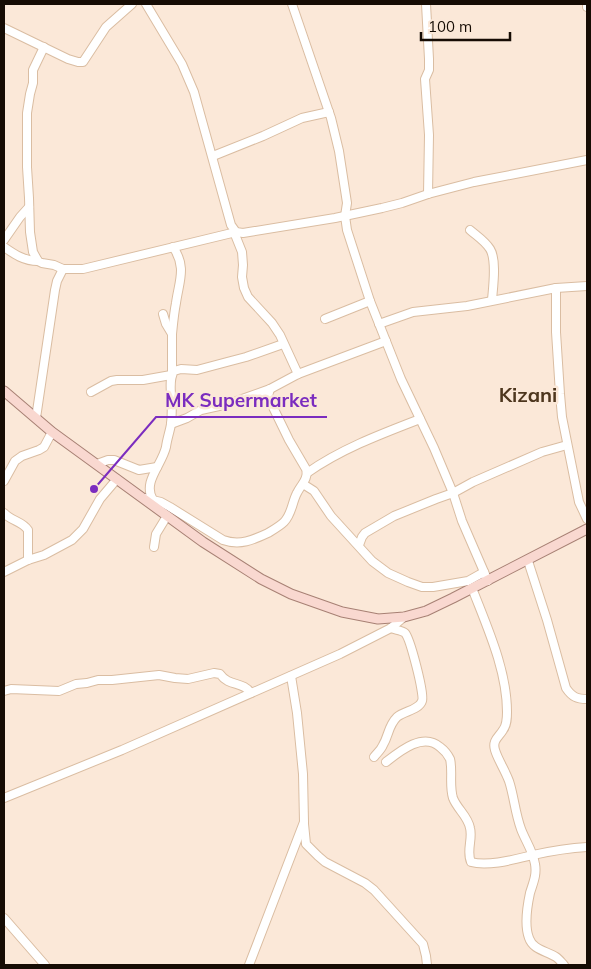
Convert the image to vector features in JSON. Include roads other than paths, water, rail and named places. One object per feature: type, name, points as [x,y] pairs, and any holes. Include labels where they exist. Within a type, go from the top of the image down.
[{"type":"main road","points":[[4,391],[52,432],[203,542],[262,579],[291,594],[342,612],[378,619],[404,617],[426,611],[587,529]]},
{"type":"street","points":[[4,28],[68,58],[83,62],[106,28],[132,4]]},
{"type":"street","points":[[146,4],[182,64],[194,92],[231,225],[242,252],[244,288],[248,297],[272,323],[280,335],[298,374]]},
{"type":"street","points":[[292,4],[329,112],[339,151],[347,203],[345,216],[346,230],[370,301],[401,378],[434,448],[462,521],[488,581]]},
{"type":"street","points":[[426,4],[429,59],[429,70],[425,79],[429,135],[428,194]]},
{"type":"street","points":[[38,261],[32,252],[30,232],[27,113],[34,83],[33,70],[44,47]]},
{"type":"street","points":[[213,156],[302,118],[329,112]]},
{"type":"street","points":[[4,247],[17,256],[31,261],[54,265],[63,270],[83,269],[235,232],[243,233],[345,216],[382,208],[474,182],[587,160]]},
{"type":"street","points":[[4,240],[29,207]]},
{"type":"street","points":[[470,230],[483,240],[491,250],[493,260],[492,300]]},
{"type":"street","points":[[153,500],[150,494],[150,484],[164,453],[171,424],[172,334],[181,277],[179,255],[173,247]]},
{"type":"street","points":[[36,418],[54,290],[63,270]]},
{"type":"street","points":[[379,324],[413,312],[467,306],[556,288],[587,286]]},
{"type":"street","points":[[556,288],[560,394],[567,445],[579,502],[587,520]]},
{"type":"street","points":[[325,319],[370,301]]},
{"type":"street","points":[[163,314],[172,334]]},
{"type":"street","points":[[171,424],[201,410],[266,392],[298,374],[386,341]]},
{"type":"street","points":[[91,392],[117,380],[143,380],[172,374],[174,370],[197,370],[246,358],[283,344]]},
{"type":"street","points":[[266,392],[307,473]]},
{"type":"street","points":[[142,498],[161,502],[223,540],[232,543],[257,539],[284,522],[289,515],[297,492],[303,484],[307,473],[326,461],[368,440],[420,419]]},
{"type":"street","points":[[4,481],[15,461],[44,447],[52,432]]},
{"type":"street","points":[[359,546],[365,533],[386,520],[452,493],[542,452],[567,445]]},
{"type":"street","points":[[97,464],[114,460],[139,470],[157,467]]},
{"type":"street","points":[[4,572],[28,560],[44,555],[72,540],[83,529],[100,499],[117,479]]},
{"type":"street","points":[[303,484],[314,491],[331,516],[372,561],[388,573],[422,587],[433,587],[468,581],[484,572]]},
{"type":"street","points":[[4,513],[26,526],[28,530],[28,560]]},
{"type":"street","points":[[154,546],[156,534],[167,516]]},
{"type":"street","points":[[528,560],[566,688],[575,698],[587,699]]},
{"type":"street","points":[[472,588],[490,635],[502,673],[506,695],[508,713],[505,729],[496,738],[494,748],[508,780],[520,828],[532,855],[536,872],[527,911],[529,939],[532,944],[556,957],[564,965]]},
{"type":"street","points":[[4,798],[122,750],[340,654],[391,628],[404,617]]},
{"type":"street","points":[[374,757],[384,745],[389,728],[395,720],[403,713],[418,706],[423,699],[423,692],[408,637],[406,634],[391,628]]},
{"type":"street","points":[[6,689],[59,691],[76,684],[98,680],[159,675],[188,679],[214,673],[220,674],[229,683],[245,687],[251,693]]},
{"type":"street","points":[[291,676],[303,774],[306,844],[325,862],[374,890],[423,944],[426,965]]},
{"type":"street","points":[[386,762],[399,752],[428,740],[435,742],[447,754],[450,759],[454,799],[470,826],[472,838],[469,858],[471,862],[513,860],[566,848],[587,847]]},
{"type":"street","points":[[249,965],[304,822]]},
{"type":"street","points":[[4,918],[45,965]]},
{"type":"place","name":"MK Supermarket","points":[[94,489]]},
{"type":"district","name":"Kizani","points":[[528,395]]}]
